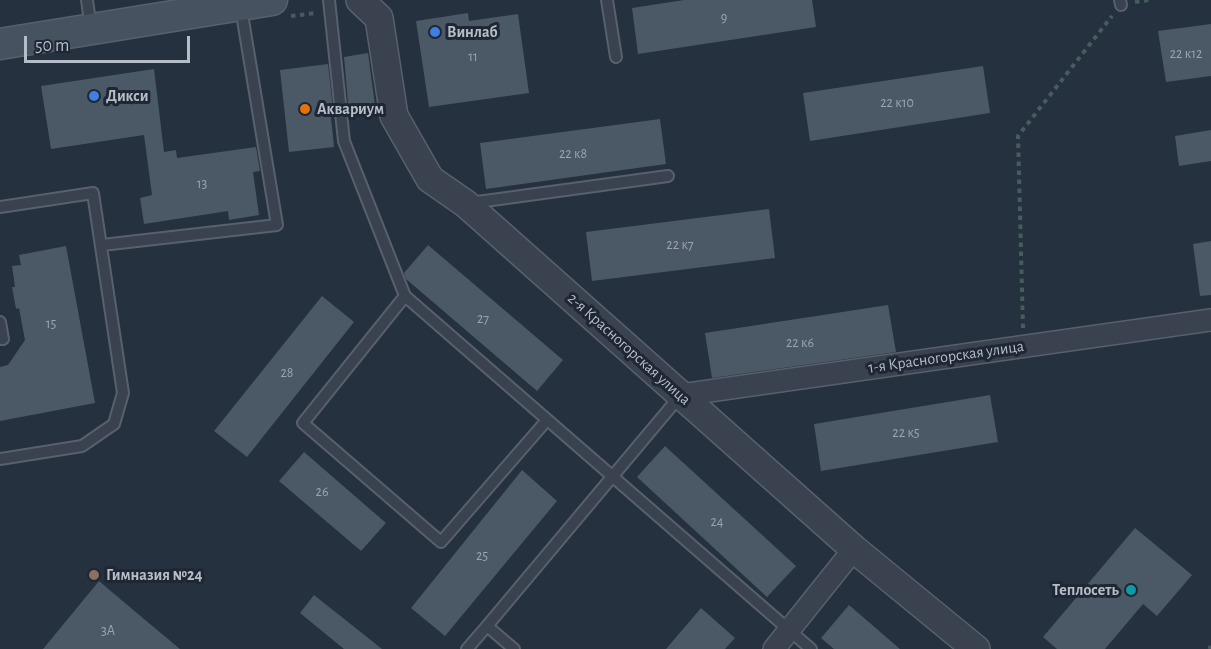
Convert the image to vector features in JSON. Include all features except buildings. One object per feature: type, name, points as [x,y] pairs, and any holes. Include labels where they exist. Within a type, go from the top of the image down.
[{"type":"main road","points":[[0,44],[241,5],[288,12]]},
{"type":"street","name":"2-я Красногорская улица","points":[[360,0],[379,18],[394,116],[430,179],[466,204],[854,549],[976,649]]},
{"type":"street","name":"1-я Красногорская улица","points":[[681,395],[1211,320]]},
{"type":"street","points":[[774,649],[854,549]]},
{"type":"lane","points":[[87,0],[91,29]]},
{"type":"lane","points":[[328,0],[344,141],[405,296],[811,649]]},
{"type":"lane","points":[[607,0],[616,57]]},
{"type":"lane","points":[[102,244],[277,225],[241,5]]},
{"type":"lane","points":[[466,204],[669,176]]},
{"type":"lane","points":[[0,207],[93,193],[123,393],[114,424],[82,446],[0,459]]},
{"type":"lane","points":[[405,296],[303,423],[441,542],[548,420]]},
{"type":"lane","points":[[0,322],[3,339],[0,339]]},
{"type":"lane","points":[[467,649],[681,395]]},
{"type":"lane","points":[[487,626],[514,649]]},
{"type":"path","points":[[1023,346],[1018,136],[1121,2]]},
{"type":"place","name":"Винлаб","points":[[435,32]]},
{"type":"place","name":"Дикси","points":[[94,96]]},
{"type":"place","name":"Аквариум","points":[[305,109]]},
{"type":"place","name":"Гимназия №24","points":[[94,575]]},
{"type":"place","name":"Теплосеть","points":[[1131,590]]}]
